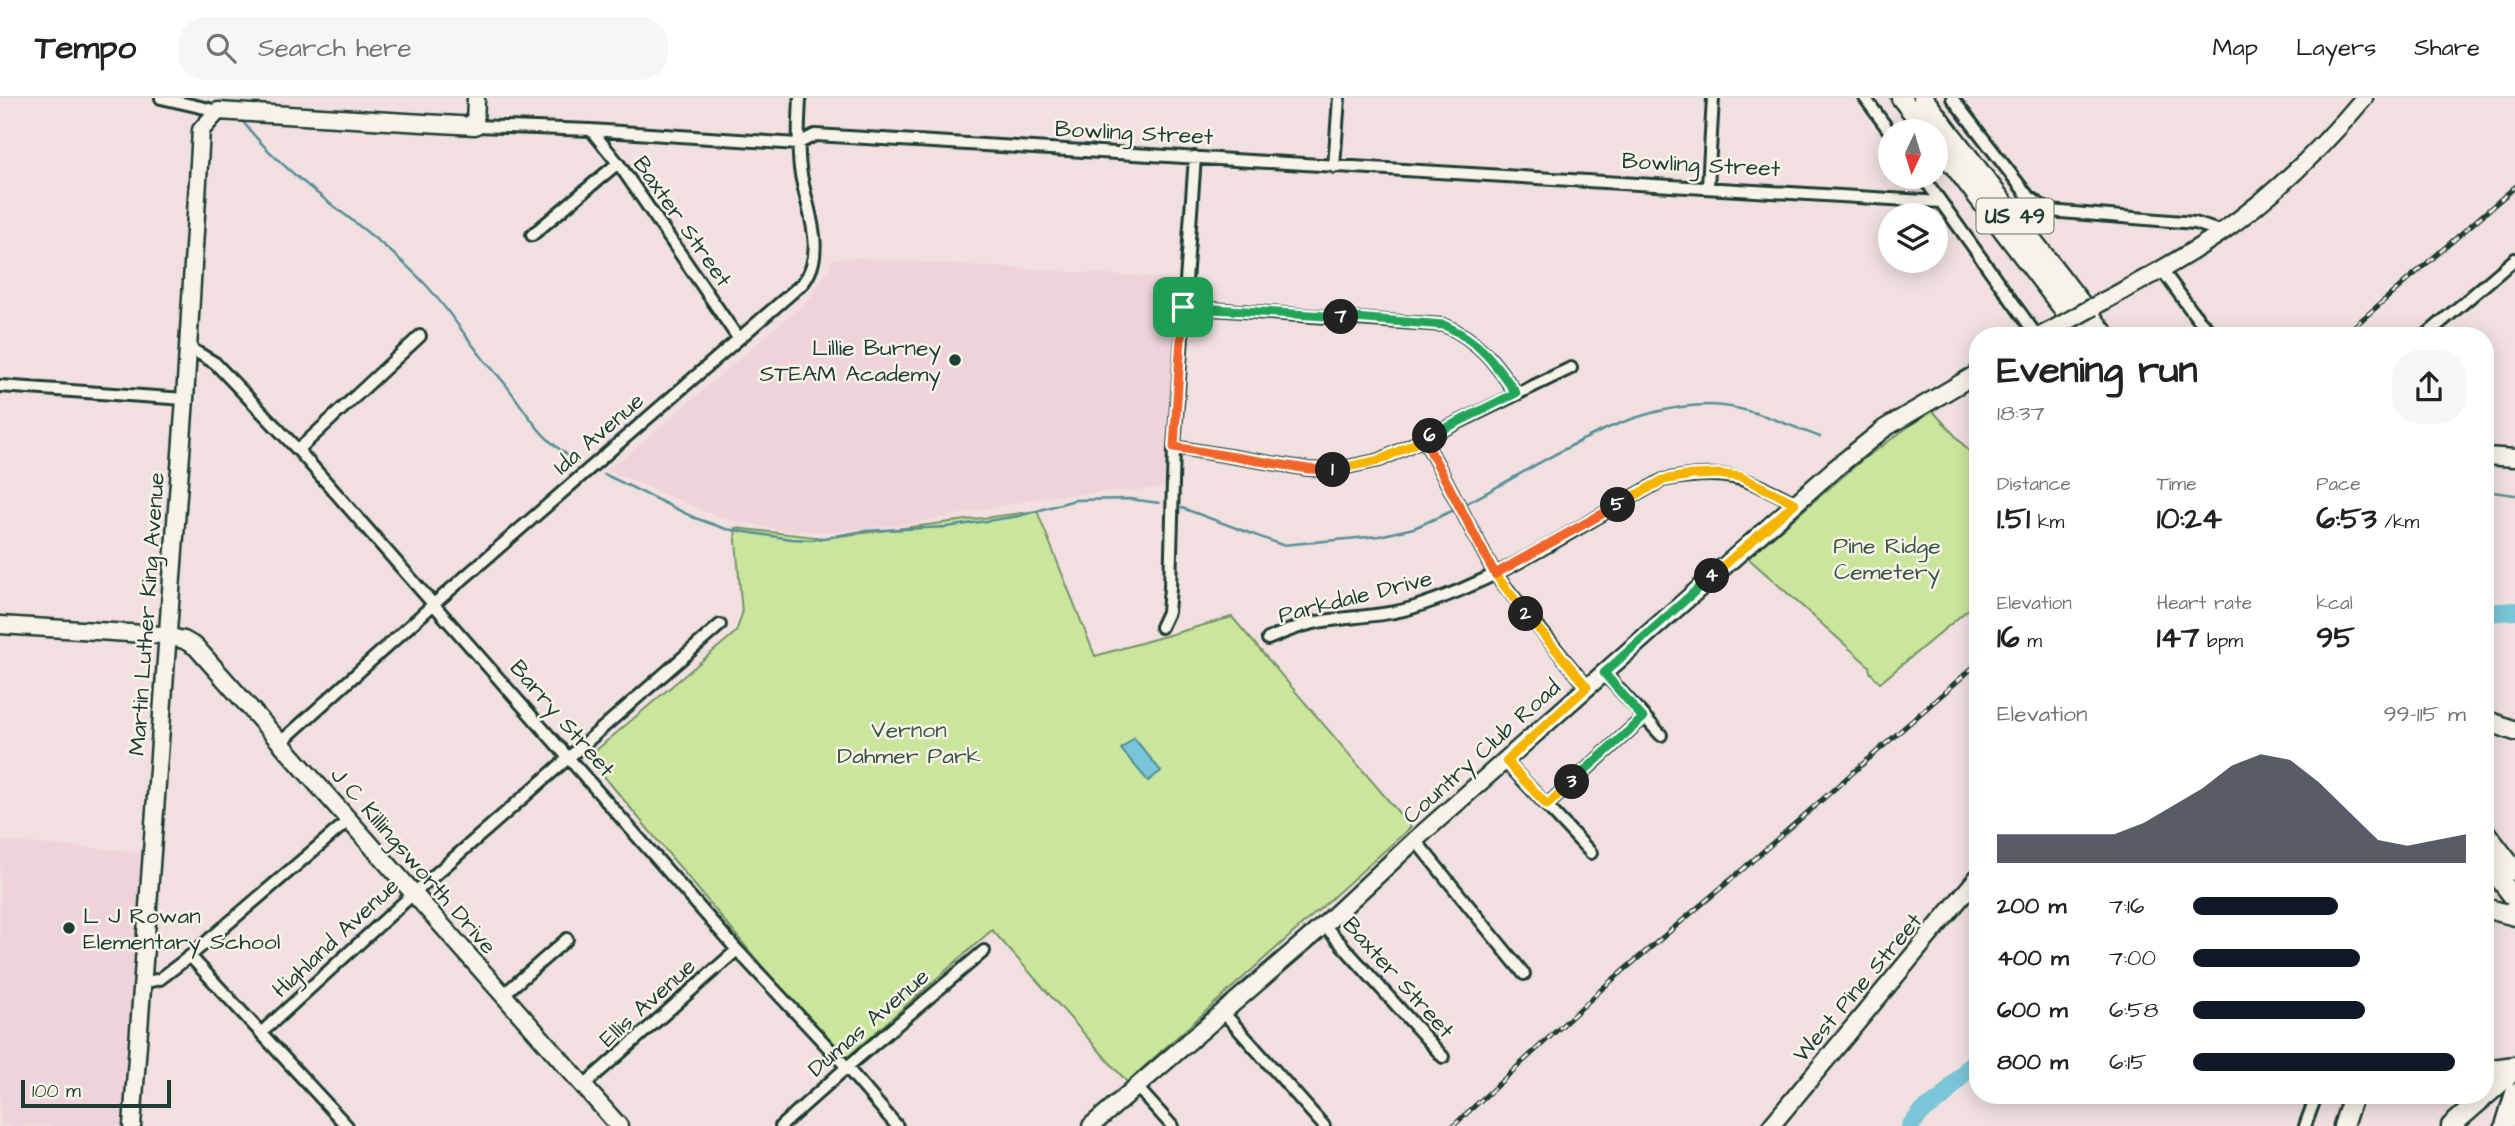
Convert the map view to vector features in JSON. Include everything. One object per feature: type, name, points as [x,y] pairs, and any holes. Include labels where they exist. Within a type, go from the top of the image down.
[{"type":"main road","points":[[1902,98],[1918,119]]},
{"type":"main road","name":"US 49","points":[[1923,98],[2099,327]]},
{"type":"main road","name":"US 49","points":[[1948,158],[2077,327]]},
{"type":"main road","points":[[2494,723],[2515,731]]},
{"type":"main road","points":[[2494,844],[2515,871]]},
{"type":"main road","points":[[2494,872],[2515,899]]},
{"type":"main road","points":[[2494,910],[2515,916]]},
{"type":"main road","points":[[2494,1069],[2515,1068]]},
{"type":"main road","points":[[2494,1087],[2515,1068]]},
{"type":"main road","points":[[2470,1126],[2515,1086]]},
{"type":"main road","points":[[2505,1126],[2515,1093]]},
{"type":"main road","points":[[2343,1126],[2350,1104]]},
{"type":"main road","points":[[2451,1126],[2475,1104]]},
{"type":"street","name":"Bowling Street","points":[[161,98],[218,111],[591,130],[797,144],[815,135],[1941,202]]},
{"type":"street","points":[[475,126],[476,98]]},
{"type":"street","name":"Ida Avenue","points":[[281,742],[435,603],[803,283],[813,262],[814,235],[800,172],[797,144],[800,98]]},
{"type":"street","points":[[1334,167],[1339,98]]},
{"type":"street","points":[[1708,187],[1713,98]]},
{"type":"street","points":[[1865,98],[1880,119]]},
{"type":"street","points":[[1952,98],[2028,197],[2049,211],[2195,223],[2222,232]]},
{"type":"street","points":[[2057,327],[2162,270],[2222,232],[2327,140],[2364,98]]},
{"type":"street","name":"Martin Luther King Avenue","points":[[132,1126],[185,399],[201,130],[218,111]]},
{"type":"street","name":"Baxter Street","points":[[591,130],[618,163],[738,338]]},
{"type":"street","points":[[1161,627],[1167,612],[1170,588],[1174,447],[1195,157]]},
{"type":"street","points":[[532,235],[618,163]]},
{"type":"street","points":[[1932,189],[2031,327]]},
{"type":"street","points":[[2436,327],[2515,259]]},
{"type":"street","points":[[2162,270],[2206,327]]},
{"type":"street","points":[[1183,307],[1444,325],[1488,353],[1516,393]]},
{"type":"street","points":[[298,450],[420,336]]},
{"type":"street","name":"Barry Street","points":[[188,347],[215,363],[298,450],[737,950],[847,1067],[897,1126]]},
{"type":"street","points":[[1174,447],[1308,469],[1333,470],[1380,460],[1570,368]]},
{"type":"street","name":"Country Club Road","points":[[1091,1126],[1324,925],[1415,840],[1795,503],[1885,428],[1969,378]]},
{"type":"street","points":[[0,386],[185,399]]},
{"type":"street","points":[[1424,439],[1495,574],[1587,687]]},
{"type":"street","points":[[2494,456],[2515,457]]},
{"type":"street","name":"Parkdale Drive","points":[[1268,639],[1318,622],[1389,614],[1417,606],[1495,574],[1663,480],[1692,475],[1741,477],[1795,503]]},
{"type":"street","points":[[0,625],[168,636]]},
{"type":"street","name":"Highland Avenue","points":[[262,1032],[413,894],[720,625]]},
{"type":"street","name":"J C Killingsworth Drive","points":[[168,636],[184,640],[196,647],[618,1125]]},
{"type":"street","points":[[1604,673],[1661,736]]},
{"type":"street","points":[[1547,805],[1643,718]]},
{"type":"street","points":[[1506,761],[1591,853]]},
{"type":"street","points":[[143,983],[160,979],[190,956],[349,820]]},
{"type":"street","points":[[1415,840],[1524,974]]},
{"type":"street","name":"West Pine Street","points":[[1771,1126],[1969,888]]},
{"type":"street","name":"Baxter Street","points":[[1324,925],[1443,1057]]},
{"type":"street","points":[[503,995],[567,939]]},
{"type":"street","name":"Ellis Avenue","points":[[584,1085],[737,950]]},
{"type":"street","name":"Dumas Avenue","points":[[781,1126],[984,951]]},
{"type":"street","points":[[190,956],[347,1126]]},
{"type":"street","points":[[1223,1012],[1324,1126]]},
{"type":"street","points":[[1136,1086],[1172,1126]]},
{"type":"street","points":[[2305,1126],[2313,1104]]},
{"type":"shaded area","name":"Lillie Burney STEAM Academy","points":[[832,258],[1177,279],[1166,488],[1051,496],[915,523],[836,532],[778,530],[715,516],[605,469],[625,457],[809,299],[830,267]]},
{"type":"shaded area","name":"L J Rowan Elementary School","points":[[0,841],[144,852],[124,1126],[0,1126]]},
{"type":"green space","name":"Pine Ridge Cemetery","points":[[1932,410],[1969,451],[1969,609],[1880,683],[1870,672],[1869,666],[1748,558],[1861,461]]},
{"type":"green space","name":"Vernon Dahmer Park","points":[[1037,511],[1095,656],[1232,617],[1411,827],[1127,1082],[992,930],[842,1062],[588,757],[736,632],[742,614],[735,528],[824,538]]},
{"type":"water","points":[[1134,738],[1161,771],[1148,781],[1121,749]]},
{"type":"waterway","points":[[243,122],[285,166],[381,243],[426,285],[539,430],[555,446],[578,462]]},
{"type":"waterway","points":[[1467,503],[1553,455],[1613,426],[1643,415],[1675,408],[1708,405],[1736,408],[1820,437]]},
{"type":"waterway","points":[[604,474],[695,518],[726,529],[791,539],[812,540],[864,531],[947,527],[1019,516],[1075,500],[1130,499],[1159,503]]},
{"type":"waterway","points":[[2494,492],[2515,495]]},
{"type":"waterway","points":[[1182,508],[1282,545],[1379,536],[1414,528],[1452,511]]},
{"type":"waterway","points":[[2494,612],[2515,611]]},
{"type":"waterway","points":[[1910,1126],[1922,1112],[1942,1098],[1969,1067]]},
{"type":"railway","points":[[2353,327],[2515,187]]},
{"type":"railway","points":[[1453,1126],[1604,987],[1969,671]]},
{"type":"place","name":"Lillie Burney STEAM Academy","points":[[955,360]]},
{"type":"place","name":"L J Rowan Elementary School","points":[[69,928]]},
{"type":"route","points":[[1183,307],[1174,447],[1308,469],[1333,470],[1380,460],[1424,439],[1495,574],[1587,687],[1506,761],[1547,805],[1643,718],[1604,673],[1795,503],[1741,477],[1718,474],[1663,480],[1495,574],[1460,507],[1424,439],[1516,393],[1488,353],[1444,325],[1183,307]]}]
